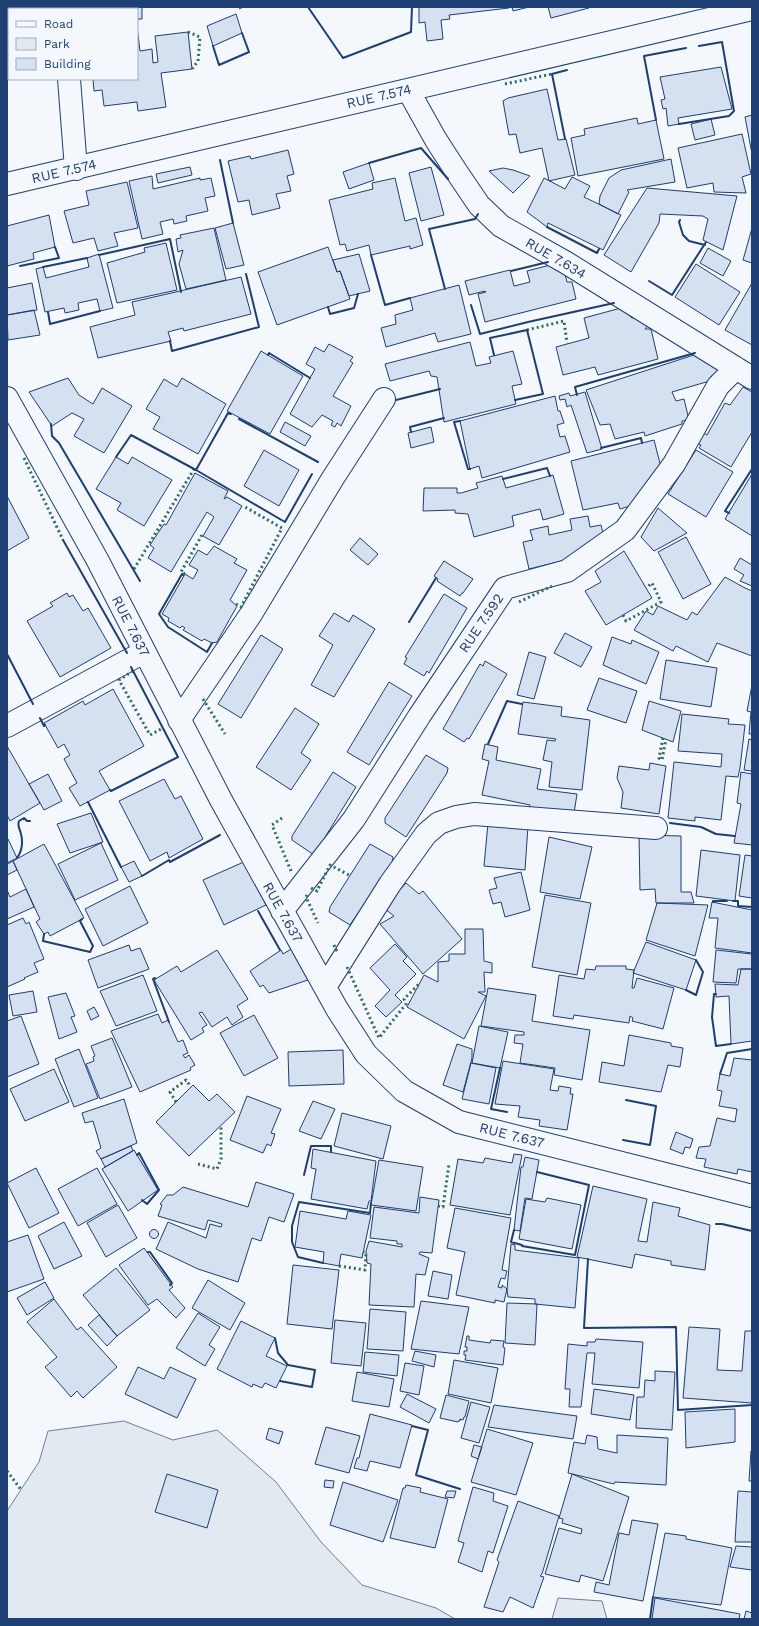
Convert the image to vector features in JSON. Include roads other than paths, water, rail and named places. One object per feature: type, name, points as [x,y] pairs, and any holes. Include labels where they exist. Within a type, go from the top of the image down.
[{"type":"street","name":"RUE 7.574","points":[[7,184],[752,10]]},
{"type":"street","points":[[69,80],[76,168]]},
{"type":"street","name":"RUE 7.634","points":[[408,90],[436,140],[479,205],[501,226],[565,262],[744,373]]},
{"type":"street","name":"RUE 7.592","points":[[282,911],[354,819],[420,715],[505,588],[567,571],[625,530],[674,464],[718,386],[744,373]]},
{"type":"street","name":"RUE 7.637","points":[[7,398],[98,561],[221,800],[337,1009],[366,1054],[404,1091],[458,1122],[752,1196]]},
{"type":"street","points":[[179,720],[251,614],[333,478],[384,399]]},
{"type":"street","points":[[7,726],[144,652]]},
{"type":"street","points":[[325,987],[390,884],[426,834],[440,823],[456,817],[474,814],[656,828]]}]
